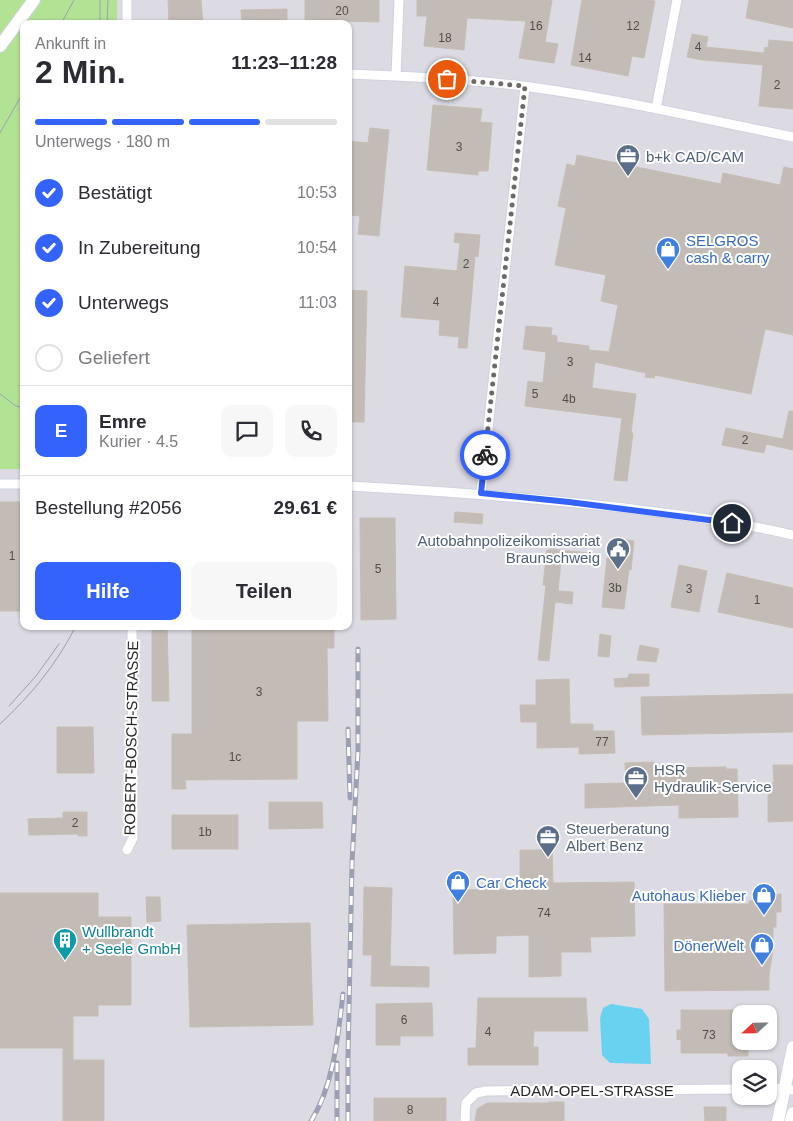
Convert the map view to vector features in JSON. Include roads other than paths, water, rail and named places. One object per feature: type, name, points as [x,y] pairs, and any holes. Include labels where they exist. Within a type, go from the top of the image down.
[{"type":"main road","points":[[0,46],[34,0]]},
{"type":"main road","points":[[778,1121],[789,1089],[793,1047]]},
{"type":"main road","points":[[791,1121],[793,1113]]},
{"type":"street","points":[[126,0],[127,20]]},
{"type":"street","points":[[396,76],[399,0]]},
{"type":"street","points":[[656,109],[677,0]]},
{"type":"street","points":[[352,74],[460,80],[525,86],[656,109],[793,137]]},
{"type":"street","points":[[481,493],[525,86]]},
{"type":"street","points":[[0,484],[20,484]]},
{"type":"street","points":[[352,486],[481,493],[569,502],[691,517],[757,527],[793,535]]},
{"type":"street","name":"ROBERT-BOSCH-STRASSE","points":[[127,850],[133,838],[132,630]]},
{"type":"street","name":"ADAM-OPEL-STRASSE","points":[[465,1121],[466,1103],[476,1093],[486,1091],[732,1089]]},
{"type":"water","points":[[611,1004],[642,1009],[649,1019],[651,1064],[610,1063],[602,1055],[600,1018],[603,1008]]},
{"type":"tram line","points":[[63,20],[74,0]]},
{"type":"tram line","points":[[100,0],[100,20]]},
{"type":"tram line","points":[[107,20],[108,0]]},
{"type":"tram line","points":[[0,133],[20,98]]},
{"type":"tram line","points":[[0,394],[20,407]]},
{"type":"tram line","points":[[0,724],[23,702],[42,678],[60,654],[74,630]]},
{"type":"tram line","points":[[9,706],[36,676],[59,644]]},
{"type":"railway","points":[[348,1121],[352,863],[358,751],[358,649]]},
{"type":"railway","points":[[348,729],[350,798]]},
{"type":"railway","points":[[311,1121],[319,1107],[330,1076],[337,1043],[343,994]]},
{"type":"railway","points":[[337,1063],[337,1121]]},
{"type":"place","name":"b+k CAD/CAM","points":[[628,177]]},
{"type":"place","name":"SELGROS cash & carry","points":[[668,270]]},
{"type":"place","name":"Autobahnpolizeikomissariat Braunschweig","points":[[618,570]]},
{"type":"place","name":"HSR Hydraulik-Service","points":[[636,799]]},
{"type":"place","name":"Steuerberatung Albert Benz","points":[[548,858]]},
{"type":"place","name":"Car Check","points":[[458,903]]},
{"type":"place","name":"Autohaus Klieber","points":[[764,916]]},
{"type":"place","name":"Wullbrandt + Seele GmbH","points":[[65,961]]},
{"type":"place","name":"DönerWelt","points":[[762,966]]}]
